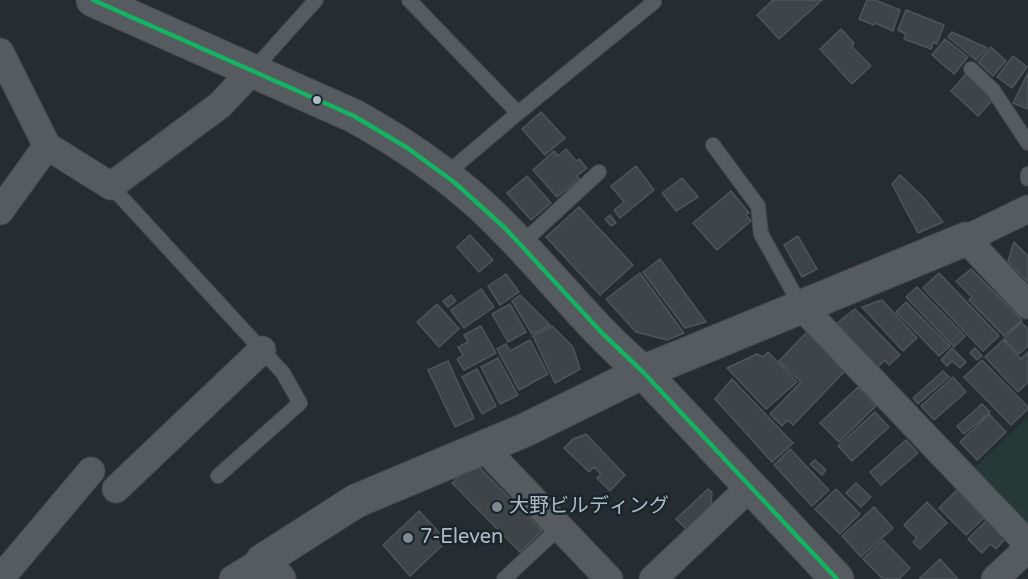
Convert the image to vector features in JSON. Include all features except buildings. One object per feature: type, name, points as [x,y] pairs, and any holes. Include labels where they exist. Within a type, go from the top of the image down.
[{"type":"street","points":[[93,0],[363,121],[412,151],[445,175],[485,209],[520,245],[614,348],[643,372],[837,579]]},
{"type":"street","points":[[0,52],[47,146],[111,186],[220,105],[252,71]]},
{"type":"street","points":[[0,211],[47,146]]},
{"type":"street","points":[[233,579],[270,570],[356,501],[525,430],[643,372],[966,239],[1028,209]]},
{"type":"street","points":[[966,239],[1028,305]]},
{"type":"street","points":[[801,306],[1028,546],[995,579]]},
{"type":"street","points":[[116,489],[262,350]]},
{"type":"street","points":[[483,447],[609,579]]},
{"type":"street","points":[[0,579],[91,471]]},
{"type":"street","points":[[653,579],[750,487]]},
{"type":"lane","points":[[252,71],[315,0]]},
{"type":"lane","points":[[409,0],[518,113]]},
{"type":"lane","points":[[445,175],[654,2]]},
{"type":"lane","points":[[971,69],[993,90],[1028,143]]},
{"type":"lane","points":[[713,145],[758,206],[761,234],[801,306]]},
{"type":"lane","points":[[520,245],[600,172]]},
{"type":"lane","points":[[1028,174],[1028,179]]},
{"type":"lane","points":[[111,186],[283,373],[300,403],[218,476]]},
{"type":"lane","points":[[504,579],[560,527]]},
{"type":"green space","points":[[1028,417],[1028,527],[972,470]]},
{"type":"transit line","points":[[93,0],[354,116],[406,147],[454,182],[505,228],[837,579]]},
{"type":"place","name":"大野ビルディング","points":[[497,507]]},
{"type":"place","name":"7-Eleven","points":[[408,538]]}]
